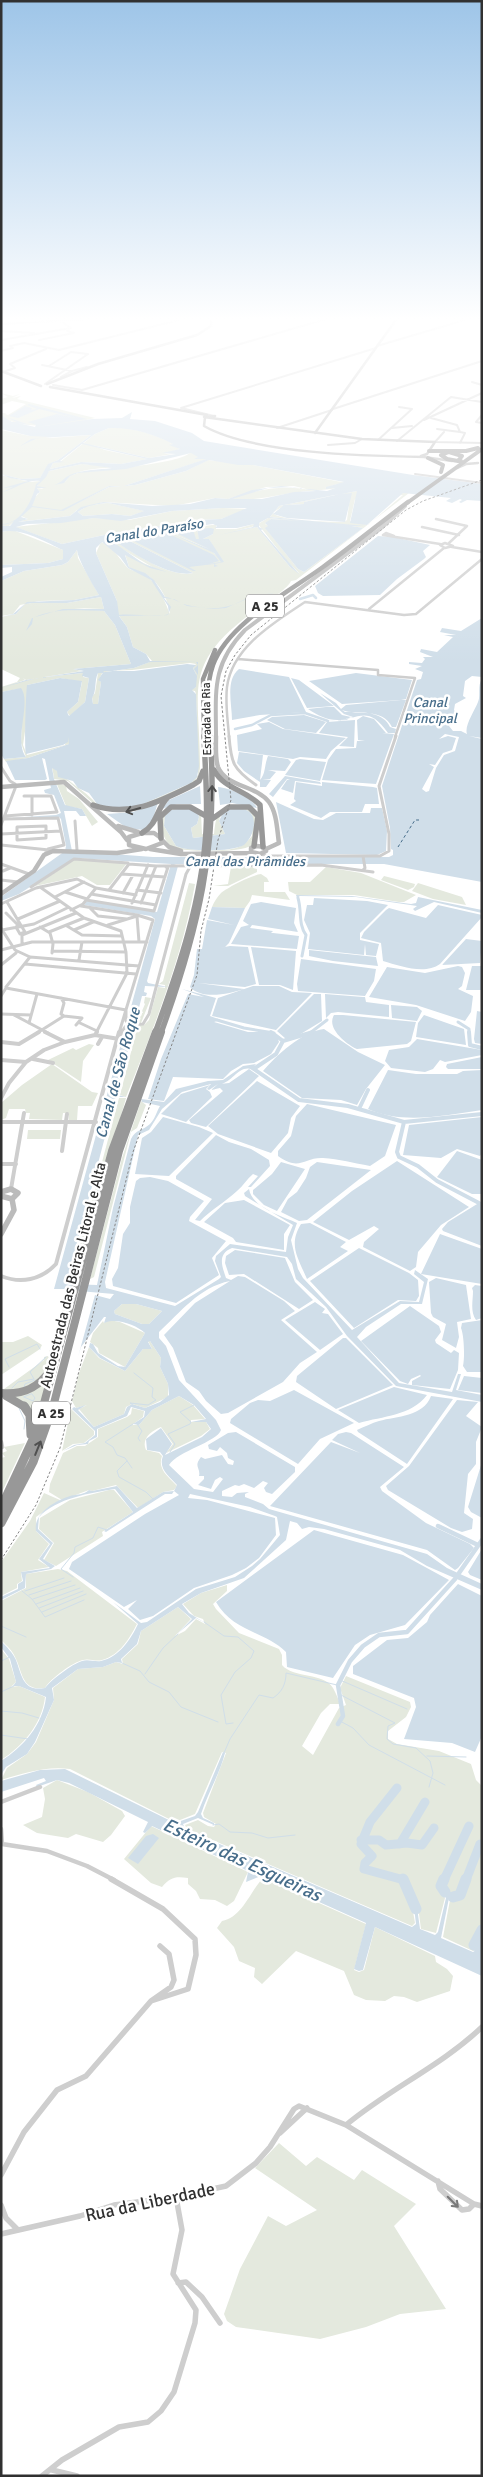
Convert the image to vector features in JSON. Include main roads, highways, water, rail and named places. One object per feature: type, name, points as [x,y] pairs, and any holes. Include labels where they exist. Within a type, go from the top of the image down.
[{"type":"highway","points":[[429,454],[466,451],[481,446]]},
{"type":"highway","name":"Autoestrada das Beiras Litoral e Alta","points":[[1,1523],[18,1495],[45,1432],[82,1279],[119,1152],[184,970],[198,906],[201,875],[212,819],[209,679],[215,660],[225,644],[252,620],[376,527],[440,475],[481,446]]},
{"type":"highway","points":[[429,454],[443,465],[440,475]]},
{"type":"highway","points":[[460,461],[482,455]]},
{"type":"highway","name":"Autoestrada das Beiras Litoral e Alta","points":[[209,830],[206,816],[203,679],[209,660],[220,643],[247,619],[415,495]]},
{"type":"highway","points":[[90,804],[105,811],[126,812],[172,794],[199,780],[205,764]]},
{"type":"highway","points":[[212,766],[216,777],[225,785],[251,796],[260,805],[263,850]]},
{"type":"highway","points":[[141,833],[153,828],[160,806],[172,794]]},
{"type":"highway","points":[[162,839],[159,824],[161,814],[165,810],[176,806],[189,806],[200,810],[206,816]]},
{"type":"highway","points":[[212,819],[218,810],[229,806],[242,806],[254,810],[258,816],[252,847]]},
{"type":"highway","name":"Autoestrada das Beiras Litoral e Alta","points":[[1,1508],[31,1445],[78,1295]]},
{"type":"highway","points":[[1,1394],[14,1394],[34,1388],[48,1376],[57,1359]]},
{"type":"highway","points":[[1,1394],[17,1400],[29,1410],[33,1424],[31,1445]]},
{"type":"main road","points":[[215,433],[289,448],[415,457],[429,454],[460,461],[481,463]]},
{"type":"main road","points":[[321,433],[362,439],[435,442],[429,454]]},
{"type":"main road","points":[[429,454],[460,461],[481,463]]},
{"type":"main road","name":"Estrada da Ria","points":[[263,850],[279,843],[271,806],[254,788],[244,787],[222,772],[217,758],[214,690],[215,677],[223,657],[245,630],[381,528],[415,495]]},
{"type":"main road","points":[[13,786],[57,781],[66,783],[119,827],[141,833]]},
{"type":"main road","points":[[90,804],[108,822],[122,832],[132,847],[142,849]]},
{"type":"main road","points":[[107,852],[121,850],[132,835],[141,833],[154,833],[169,847],[181,851],[234,851],[252,847],[263,850]]},
{"type":"main road","points":[[150,849],[159,846],[162,839]]},
{"type":"main road","points":[[252,847],[250,851],[254,853]]},
{"type":"main road","points":[[1,894],[35,870],[49,854],[62,850],[107,852],[150,849],[181,854],[254,853],[263,850]]},
{"type":"main road","points":[[2,1194],[11,1189],[18,1193],[12,1199]]},
{"type":"main road","points":[[2,1194],[12,1199]]},
{"type":"main road","points":[[1,1234],[14,1210],[12,1199]]},
{"type":"water","points":[[16,433],[98,433],[83,443],[149,458],[176,454],[162,453],[180,449],[169,445],[173,444],[166,440],[144,433],[191,433],[204,441],[413,475],[482,484],[482,501],[467,500],[461,503],[459,502],[462,500],[460,499],[452,503],[446,501],[451,498],[403,493],[367,525],[350,523],[357,491],[342,494],[352,493],[345,522],[287,518],[273,514],[284,505],[279,506],[270,517],[365,526],[352,526],[363,528],[304,572],[298,569],[265,528],[268,526],[265,523],[271,519],[302,521],[268,518],[259,523],[259,527],[263,529],[261,530],[299,574],[290,567],[257,527],[219,535],[253,527],[254,524],[237,528],[215,528],[217,526],[213,524],[109,539],[144,564],[167,572],[150,568],[125,555],[129,567],[145,573],[154,580],[165,597],[172,599],[164,598],[171,607],[169,613],[168,606],[151,580],[128,568],[120,557],[102,542],[96,548],[96,553],[117,601],[119,615],[149,615],[119,616],[127,627],[133,647],[146,654],[150,661],[198,662],[198,665],[196,662],[150,662],[134,668],[112,671],[134,671],[187,664],[196,665],[193,668],[197,676],[196,687],[192,690],[196,694],[199,766],[197,777],[191,783],[143,804],[121,810],[97,804],[89,793],[78,788],[73,781],[58,777],[57,771],[52,768],[54,779],[65,805],[82,809],[86,816],[80,816],[76,811],[64,811],[72,851],[153,857],[389,857],[393,855],[393,850],[391,849],[390,828],[382,786],[417,680],[421,679],[423,672],[415,669],[422,666],[409,664],[409,662],[422,663],[425,659],[423,657],[433,657],[420,652],[421,649],[437,652],[453,637],[444,635],[456,635],[440,632],[442,628],[461,631],[482,618],[482,677],[472,676],[465,681],[463,696],[466,698],[455,704],[454,710],[458,716],[453,718],[449,726],[453,731],[461,731],[467,734],[468,722],[479,699],[482,679],[482,738],[469,736],[482,739],[482,792],[434,792],[435,794],[482,794],[482,882],[384,864],[174,864],[178,866],[147,981],[148,983],[168,987],[145,986],[144,992],[147,993],[146,996],[142,996],[117,1093],[126,1097],[117,1097],[115,1099],[67,1281],[69,1284],[97,1285],[113,1208],[131,1139],[135,1133],[152,1122],[160,1106],[142,1102],[141,1099],[164,1102],[176,1089],[208,1081],[223,1080],[243,1066],[256,1064],[252,1069],[247,1068],[243,1069],[225,1083],[220,1084],[229,1083],[249,1069],[259,1076],[206,1127],[191,1123],[189,1120],[223,1091],[220,1088],[211,1090],[218,1084],[209,1090],[207,1089],[211,1084],[182,1092],[162,1109],[149,1130],[138,1135],[105,1282],[106,1288],[175,1306],[221,1277],[215,1261],[216,1256],[230,1244],[286,1252],[288,1237],[293,1225],[271,1212],[297,1223],[291,1240],[298,1269],[303,1278],[352,1330],[400,1301],[419,1302],[424,1282],[414,1274],[415,1270],[428,1279],[422,1304],[401,1304],[366,1327],[357,1337],[399,1383],[452,1392],[458,1374],[461,1374],[456,1390],[482,1395],[482,1402],[396,1386],[347,1336],[326,1307],[296,1279],[292,1264],[287,1257],[232,1248],[222,1257],[226,1278],[231,1280],[238,1276],[245,1277],[284,1301],[295,1311],[281,1320],[317,1352],[300,1363],[283,1382],[228,1413],[221,1414],[206,1401],[199,1391],[186,1382],[173,1348],[164,1335],[195,1303],[230,1281],[219,1284],[199,1295],[159,1332],[159,1338],[166,1346],[179,1380],[216,1420],[221,1430],[212,1439],[180,1455],[169,1465],[194,1489],[213,1492],[223,1479],[220,1477],[215,1480],[211,1489],[198,1485],[204,1479],[204,1476],[199,1476],[197,1465],[201,1457],[205,1459],[222,1455],[228,1464],[233,1465],[234,1461],[228,1458],[227,1453],[220,1447],[217,1451],[209,1449],[208,1445],[228,1433],[236,1432],[295,1467],[295,1472],[272,1494],[266,1492],[264,1488],[268,1483],[263,1481],[254,1488],[244,1484],[235,1485],[222,1491],[222,1496],[232,1497],[237,1493],[249,1492],[245,1494],[245,1497],[263,1504],[269,1509],[427,1554],[447,1568],[482,1584],[482,1590],[427,1566],[400,1550],[324,1529],[309,1527],[302,1529],[297,1523],[290,1521],[286,1540],[244,1578],[201,1593],[182,1604],[189,1613],[205,1623],[196,1618],[177,1634],[192,1619],[178,1607],[141,1631],[137,1644],[121,1659],[122,1663],[116,1662],[103,1667],[78,1669],[52,1688],[54,1700],[35,1742],[27,1754],[6,1767],[1,1775],[1,1761],[17,1749],[31,1734],[41,1717],[46,1697],[19,1686],[13,1686],[16,1682],[10,1659],[1,1647],[1,1641],[16,1660],[24,1681],[32,1688],[45,1688],[73,1665],[84,1660],[101,1661],[113,1656],[132,1636],[138,1624],[113,1602],[141,1623],[147,1622],[196,1589],[235,1577],[252,1566],[280,1535],[277,1517],[275,1516],[250,1507],[190,1494],[188,1498],[207,1500],[275,1518],[276,1535],[259,1558],[246,1568],[232,1575],[194,1588],[153,1616],[140,1620],[128,1609],[137,1600],[124,1607],[69,1569],[72,1562],[145,1514],[179,1495],[174,1491],[177,1485],[163,1469],[163,1456],[160,1452],[147,1450],[146,1439],[161,1428],[172,1444],[165,1455],[202,1437],[211,1429],[206,1422],[191,1422],[206,1419],[194,1405],[179,1396],[152,1410],[139,1425],[133,1424],[144,1417],[145,1411],[131,1407],[127,1416],[97,1429],[97,1437],[89,1441],[88,1444],[77,1445],[63,1451],[74,1445],[85,1443],[95,1435],[95,1431],[72,1409],[74,1407],[86,1405],[78,1410],[94,1427],[124,1414],[127,1407],[132,1404],[145,1408],[160,1402],[169,1395],[168,1384],[160,1367],[161,1358],[150,1341],[148,1342],[152,1349],[143,1349],[125,1371],[100,1358],[89,1347],[90,1343],[93,1344],[98,1353],[118,1366],[125,1367],[145,1333],[131,1325],[120,1321],[104,1323],[106,1317],[104,1317],[81,1347],[78,1357],[95,1295],[110,1299],[114,1294],[67,1290],[67,1287],[66,1289],[54,1289],[155,919],[151,916],[84,905],[87,901],[157,912],[171,864],[75,858],[19,894],[1,901],[1,897],[65,851],[66,846],[59,817],[8,818],[56,815],[61,813],[54,795],[45,793],[44,790],[51,788],[45,759],[42,758],[47,779],[45,780],[15,780],[6,761],[28,758],[69,744],[68,737],[68,742],[63,745],[26,754],[27,685],[60,678],[82,681],[78,702],[67,712],[69,716],[85,702],[89,678],[82,676],[83,673],[43,677],[84,671],[73,669],[131,664],[115,625],[104,611],[68,610],[53,612],[63,609],[104,609],[101,597],[67,603],[25,604],[16,614],[1,617],[13,614],[27,602],[74,600],[99,595],[83,566],[77,550],[68,562],[62,565],[24,571],[1,581],[1,577],[12,572],[12,567],[1,568],[1,565],[48,563],[63,559],[63,550],[25,533],[1,532],[1,526],[10,526],[14,521],[7,524],[1,524],[8,523],[20,516],[29,504],[36,484],[40,481],[26,483],[3,492],[13,487],[3,488],[28,481],[10,478],[1,474],[21,479],[40,478],[48,464],[58,460],[91,435],[45,438],[51,437],[30,436]],"holes":[[[82,444],[147,459],[121,464],[81,462],[50,469],[53,463],[64,462],[60,461]],[[191,453],[198,457],[194,459],[206,459],[125,486],[186,471],[209,460],[238,465],[253,465],[344,482],[326,487],[326,489],[335,488],[327,491],[300,488],[316,491],[294,492],[262,499],[232,499],[268,488],[291,487],[281,486],[252,490],[228,499],[215,498],[190,504],[152,506],[103,502],[81,507],[70,516],[18,522],[28,519],[21,517],[32,507],[63,511],[109,487],[122,486],[109,486],[61,510],[32,506],[37,494],[40,492],[37,488],[47,488],[37,486],[49,471],[82,464],[112,468],[75,473],[54,485],[64,483],[70,476],[78,473],[126,469]],[[340,494],[304,502],[304,504],[284,505]],[[108,503],[144,511],[130,516],[112,514],[83,516],[78,512],[89,506]],[[247,508],[221,519],[198,520],[109,534],[62,544],[16,527],[27,524],[61,523],[94,518],[121,521],[172,511]],[[103,672],[98,680],[101,682],[98,704],[93,704],[92,698],[97,676],[98,673]],[[445,734],[459,737],[455,751],[444,755],[436,768],[429,791],[426,792],[422,789],[434,767],[429,764],[435,765],[443,753],[452,750],[456,738],[448,736],[439,739]],[[122,1304],[136,1304],[162,1311],[149,1324],[142,1324],[115,1314],[114,1311]]]},
{"type":"water","points":[[193,529],[196,539],[199,539],[197,529],[214,529],[213,534],[203,539],[209,539],[224,562],[189,567],[196,571],[126,537],[165,532],[214,555],[219,561],[209,564],[221,562],[214,553],[168,532],[209,549],[174,532]]},
{"type":"water","points":[[378,536],[393,537],[430,545],[423,551],[426,557],[424,559],[397,579],[380,595],[323,596],[318,593],[315,586]]},
{"type":"water","points":[[124,538],[193,573],[184,574],[162,568],[139,557],[112,539]]},
{"type":"water","points":[[182,603],[214,608],[238,603],[226,608],[214,609],[187,606]]},
{"type":"water","points":[[36,617],[33,618],[32,624],[26,631],[32,618]]},
{"type":"water","points":[[198,665],[198,675],[194,669]]},
{"type":"water","points":[[239,669],[289,677],[306,712],[260,715],[232,720],[231,686],[232,679]]},
{"type":"water","points":[[356,673],[412,680],[406,699],[342,704],[309,681]]},
{"type":"water","points":[[291,678],[299,680],[334,706],[307,708]]},
{"type":"water","points":[[35,679],[1,688],[26,680]]},
{"type":"water","points":[[21,688],[25,702],[21,741],[26,757],[4,759],[1,754],[1,692]]},
{"type":"water","points":[[320,693],[336,703],[341,709],[346,705],[406,700],[396,727],[392,727],[388,721],[376,714],[368,713],[382,718],[390,727],[396,729],[395,733],[388,733],[374,718],[361,716],[350,718],[353,717],[344,714]]},
{"type":"water","points":[[334,707],[342,715],[351,717],[334,720],[318,715],[308,709]]},
{"type":"water","points":[[304,715],[326,722],[316,733],[285,729],[267,720],[272,717]]},
{"type":"water","points":[[363,716],[374,719],[386,733],[382,733],[394,734],[376,784],[322,780],[328,760],[336,749],[356,748],[357,741],[365,741],[358,740],[357,720]]},
{"type":"water","points":[[355,720],[354,747],[339,746],[348,737],[319,733],[327,722]]},
{"type":"water","points":[[269,722],[283,729],[346,738],[331,751],[326,759],[300,757],[293,759],[238,751],[237,735],[262,729],[257,724]]},
{"type":"water","points":[[239,752],[263,755],[260,780],[268,756],[288,759],[291,762],[285,771],[268,770],[276,772],[270,779],[262,779],[271,780],[266,787],[260,787],[260,782],[244,771],[237,763]]},
{"type":"water","points":[[296,760],[326,762],[320,781],[285,775]]},
{"type":"water","points":[[285,776],[320,782],[321,784],[295,781],[293,793],[281,789],[287,780],[290,780],[287,779],[273,797],[269,794]]},
{"type":"water","points":[[296,782],[322,786],[322,782],[377,788],[379,804],[365,804],[362,812],[330,812],[321,818],[290,805],[296,801],[294,799]]},
{"type":"water","points":[[200,786],[201,804],[177,804],[162,809],[169,800]]},
{"type":"water","points":[[218,787],[240,794],[250,800],[257,808],[232,803],[220,805]]},
{"type":"water","points":[[158,802],[153,819],[144,830],[127,828],[107,814],[133,812]]},
{"type":"water","points":[[276,802],[314,819],[323,820],[336,813],[370,813],[371,808],[382,808],[387,831],[386,851],[377,855],[286,853]]},
{"type":"water","points":[[187,808],[197,812],[199,817],[197,824],[191,828],[193,838],[225,834],[219,821],[225,809],[240,809],[248,811],[253,818],[254,823],[250,838],[244,845],[221,850],[200,850],[176,846],[164,826],[165,816],[171,810]]},
{"type":"water","points":[[296,895],[352,896],[411,904],[416,903],[418,897],[482,910],[482,913],[434,902],[415,911],[413,909],[417,906],[356,897],[300,896],[297,898]]},
{"type":"water","points":[[314,898],[367,901],[388,905],[360,933],[360,940],[379,944],[376,956],[366,955],[365,944],[364,955],[308,949],[310,933],[304,920],[307,905],[313,905]]},
{"type":"water","points":[[261,902],[296,908],[294,923],[298,932],[252,925],[250,928],[273,931],[271,933],[299,936],[297,949],[231,944],[241,927],[249,925],[243,921],[251,904]]},
{"type":"water","points":[[438,905],[482,915],[482,917],[440,964],[434,967],[420,969],[383,961],[381,943],[361,938],[364,932],[389,908],[426,918]]},
{"type":"water","points":[[212,907],[245,908],[229,943],[225,947],[248,947],[256,984],[245,987],[198,983],[244,989],[216,995],[201,994],[190,987],[194,975],[197,949],[202,949],[207,920],[234,925],[208,919]]},
{"type":"water","points":[[466,939],[482,941],[480,963],[442,965]]},
{"type":"water","points":[[251,947],[296,951],[293,990],[280,985],[259,985]]},
{"type":"water","points":[[309,950],[376,957],[378,966],[333,961],[309,956]]},
{"type":"water","points":[[301,959],[376,969],[374,981],[365,996],[298,991],[297,984]]},
{"type":"water","points":[[458,966],[462,967],[465,973],[462,986],[458,989],[473,996],[471,1012],[465,1021],[416,1005],[369,997],[387,967],[425,973]]},
{"type":"water","points":[[472,966],[482,966],[482,990],[466,990]]},
{"type":"water","points":[[253,986],[279,986],[292,992],[312,993],[276,1030],[212,1016],[218,998]]},
{"type":"water","points":[[182,989],[216,998],[210,1016],[221,1020],[214,1022],[248,1032],[266,1032],[277,1036],[279,1042],[271,1054],[254,1063],[243,1064],[231,1071],[223,1079],[173,1077],[164,1101],[148,1099],[161,1059],[188,994],[204,997]]},
{"type":"water","points":[[314,994],[321,994],[322,1021],[299,1035],[286,1039],[277,1031]]},
{"type":"water","points":[[325,994],[365,997],[366,1002],[389,1005],[389,1017],[338,1012],[331,1013],[326,1018]]},
{"type":"water","points":[[391,1005],[417,1007],[422,1011],[417,1021],[392,1018]]},
{"type":"water","points":[[477,1011],[482,1012],[482,1044],[475,1043],[474,1039]]},
{"type":"water","points":[[334,1015],[416,1022],[411,1041],[407,1044],[357,1049],[338,1035],[332,1020]]},
{"type":"water","points":[[424,1015],[464,1029],[466,1045],[416,1037],[418,1023]]},
{"type":"water","points":[[324,1029],[358,1052],[385,1065],[366,1089],[357,1105],[341,1100],[302,1098],[263,1071],[282,1051],[298,1039]]},
{"type":"water","points":[[417,1039],[482,1050],[482,1055],[445,1062],[440,1060],[433,1069],[425,1072],[391,1068],[385,1061],[389,1050],[409,1047]]},
{"type":"water","points":[[482,1057],[482,1069],[448,1069],[446,1067],[447,1064]]},
{"type":"water","points":[[388,1070],[416,1074],[457,1074],[463,1071],[482,1070],[482,1110],[410,1118],[381,1114],[368,1109]]},
{"type":"water","points":[[257,1081],[300,1106],[291,1118],[288,1133],[271,1153],[218,1134],[208,1126]]},
{"type":"water","points":[[210,1085],[206,1089],[212,1097],[186,1122],[161,1114],[181,1094]]},
{"type":"water","points":[[307,1104],[396,1125],[385,1156],[370,1166],[323,1158],[302,1163],[285,1161],[278,1156],[278,1151],[291,1136],[296,1116]]},
{"type":"water","points":[[163,1117],[213,1133],[169,1176],[135,1174],[142,1138],[151,1132]]},
{"type":"water","points":[[482,1117],[482,1153],[480,1156],[457,1149],[441,1158],[403,1155],[409,1125]]},
{"type":"water","points":[[216,1135],[229,1142],[251,1149],[269,1160],[270,1166],[251,1187],[248,1187],[258,1176],[253,1174],[237,1191],[200,1221],[195,1220],[212,1199],[176,1179],[176,1176]]},
{"type":"water","points":[[457,1151],[482,1160],[482,1194],[472,1194],[437,1177]]},
{"type":"water","points":[[397,1161],[469,1207],[441,1225],[418,1252],[416,1267],[410,1271],[363,1247],[364,1242],[379,1229],[374,1226],[349,1240],[313,1222],[352,1191]]},
{"type":"water","points":[[281,1162],[305,1169],[277,1211],[264,1205],[253,1194],[253,1190],[272,1174]]},
{"type":"water","points":[[317,1162],[371,1170],[307,1220],[299,1221],[281,1212],[288,1199],[297,1192],[306,1178],[310,1167]]},
{"type":"water","points":[[150,1177],[168,1181],[204,1201],[190,1217],[189,1221],[226,1241],[212,1258],[219,1275],[176,1303],[113,1286],[112,1279],[118,1268],[123,1234],[130,1223],[130,1207],[136,1181],[140,1178]]},
{"type":"water","points":[[249,1189],[251,1196],[260,1205],[245,1196],[244,1193]]},
{"type":"water","points":[[244,1200],[290,1225],[284,1234],[284,1250],[236,1242],[233,1238],[204,1222],[225,1203]]},
{"type":"water","points":[[482,1201],[482,1246],[443,1231],[442,1229],[448,1222]]},
{"type":"water","points":[[310,1223],[346,1242],[340,1247],[348,1251],[307,1279],[296,1252],[295,1238],[301,1224]]},
{"type":"water","points":[[440,1234],[482,1249],[482,1284],[421,1274]]},
{"type":"water","points":[[359,1248],[409,1273],[418,1280],[419,1296],[416,1301],[398,1300],[354,1328],[310,1281]]},
{"type":"water","points":[[235,1250],[285,1258],[295,1282],[313,1300],[299,1309],[244,1274],[229,1275],[225,1263],[226,1256]]},
{"type":"water","points":[[436,1278],[466,1285],[471,1319],[457,1322],[459,1337],[456,1348],[442,1340],[446,1324],[433,1317],[431,1313],[429,1282]]},
{"type":"water","points":[[475,1285],[482,1286],[482,1318],[476,1320],[472,1306],[472,1288]]},
{"type":"water","points":[[315,1302],[325,1309],[322,1313],[328,1314],[343,1334],[320,1350],[285,1320]]},
{"type":"water","points":[[410,1306],[439,1326],[441,1332],[435,1340],[436,1343],[451,1353],[454,1350],[459,1353],[458,1370],[450,1389],[412,1385],[412,1381],[420,1375],[411,1379],[408,1384],[400,1381],[361,1341]]},
{"type":"water","points":[[482,1320],[482,1372],[467,1372],[463,1366],[462,1323]]},
{"type":"water","points":[[343,1338],[346,1338],[393,1385],[336,1409],[296,1382],[297,1376]]},
{"type":"water","points":[[464,1376],[482,1378],[482,1393],[458,1390]]},
{"type":"water","points":[[394,1387],[427,1395],[420,1402],[405,1411],[359,1423],[338,1410]]},
{"type":"water","points":[[294,1390],[354,1423],[320,1439],[298,1464],[230,1423],[231,1419],[250,1403],[258,1400],[270,1401]]},
{"type":"water","points":[[431,1396],[453,1399],[407,1464],[357,1430],[379,1421],[416,1412],[427,1403]]},
{"type":"water","points":[[457,1400],[478,1402],[466,1416],[482,1427],[476,1442],[476,1464],[468,1474],[464,1513],[473,1519],[472,1529],[462,1532],[451,1528],[388,1490],[386,1486],[409,1466]]},
{"type":"water","points":[[351,1433],[404,1467],[380,1487],[382,1491],[426,1523],[470,1544],[474,1548],[458,1568],[455,1570],[427,1550],[270,1506],[331,1442],[360,1453],[332,1440],[338,1434]]},
{"type":"water","points":[[482,1462],[482,1518],[471,1512],[468,1507]]},
{"type":"water","points":[[117,1486],[137,1508],[163,1492],[174,1491],[172,1494],[165,1494],[106,1532],[104,1531],[133,1512],[115,1489],[74,1497],[55,1505],[39,1517],[46,1509],[58,1501],[89,1490]]},
{"type":"water","points":[[39,1517],[38,1529],[53,1543],[43,1559],[55,1566],[51,1569],[26,1574],[25,1588],[1,1600],[1,1597],[18,1589],[18,1584],[23,1581],[21,1572],[50,1568],[39,1559],[50,1544],[36,1531]]},
{"type":"water","points":[[314,1530],[403,1555],[449,1580],[405,1625],[370,1635],[355,1645],[333,1678],[287,1667],[286,1652],[278,1645],[231,1620],[216,1602]]},
{"type":"water","points":[[482,1549],[482,1580],[470,1575],[468,1572]]},
{"type":"water","points":[[458,1584],[482,1596],[482,1736],[475,1752],[452,1743],[404,1739],[416,1707],[414,1698],[353,1674],[353,1666],[387,1640],[408,1638],[427,1622],[430,1615]]},
{"type":"water","name":"Esteiro das Esgueiras","points":[[223,1752],[225,1753],[223,1761],[201,1814],[203,1818],[214,1823],[214,1825],[198,1818],[183,1824],[185,1829],[412,1927],[416,1924],[413,1899],[416,1900],[420,1929],[435,1935],[438,1932],[446,1898],[441,1886],[444,1884],[445,1891],[449,1896],[463,1895],[459,1898],[449,1898],[441,1938],[473,1952],[481,1947],[482,1976],[375,1927],[363,1970],[359,1971],[354,1969],[366,1923],[261,1876],[246,1882],[248,1872],[244,1869],[152,1826],[145,1833],[143,1832],[148,1822],[69,1783],[57,1780],[37,1787],[36,1785],[46,1781],[44,1778],[1,1792],[1,1781],[40,1770],[65,1769],[175,1823],[195,1816],[198,1812]]},
{"type":"water","points":[[153,1834],[159,1838],[138,1864],[128,1858],[146,1836]]},
{"type":"waterway","points":[[300,599],[313,595],[316,598]]},
{"type":"waterway","points":[[235,729],[252,725],[271,715],[305,713],[328,721]]},
{"type":"waterway","points":[[432,793],[482,793]]},
{"type":"waterway","points":[[298,898],[301,922],[306,935],[302,956]]},
{"type":"waterway","points":[[217,1020],[244,1028],[272,1033]]},
{"type":"waterway","points":[[310,1033],[327,1020]]},
{"type":"waterway","points":[[458,1022],[469,1029],[469,1032]]},
{"type":"waterway","points":[[469,1032],[470,1045],[482,1048]]},
{"type":"waterway","points":[[272,1033],[283,1041]]},
{"type":"waterway","points":[[283,1041],[310,1033]]},
{"type":"waterway","points":[[255,1068],[276,1054],[283,1041]]},
{"type":"waterway","points":[[251,1067],[299,1100],[348,1106],[404,1122]]},
{"type":"waterway","points":[[359,1109],[368,1090]]},
{"type":"waterway","points":[[404,1122],[482,1114]]},
{"type":"waterway","points":[[404,1122],[397,1152],[399,1157],[418,1166],[437,1181],[479,1203]]},
{"type":"waterway","points":[[9,1367],[5,1359],[37,1344],[40,1349]]},
{"type":"waterway","points":[[12,1388],[18,1382],[34,1379],[30,1372],[46,1357]]},
{"type":"waterway","points":[[132,1404],[130,1403],[148,1405],[156,1400],[152,1397],[153,1388],[134,1373]]},
{"type":"waterway","points":[[24,1387],[25,1384],[35,1380]]},
{"type":"waterway","points":[[32,1394],[35,1398],[33,1401],[24,1397],[32,1394]]},
{"type":"waterway","points":[[170,1452],[175,1444],[168,1434],[190,1424],[191,1422],[180,1412],[194,1405]]},
{"type":"waterway","points":[[18,1406],[25,1421],[24,1429]]},
{"type":"waterway","points":[[132,1468],[125,1458],[117,1455],[113,1447],[105,1442],[133,1424]]},
{"type":"waterway","points":[[137,1424],[142,1431],[138,1438],[140,1441]]},
{"type":"waterway","points":[[127,1461],[117,1471],[119,1477],[146,1492],[153,1499]]},
{"type":"waterway","points":[[438,1526],[478,1545]]},
{"type":"waterway","points":[[73,1577],[61,1569],[74,1553],[75,1547],[93,1538],[98,1527],[107,1530]]},
{"type":"waterway","points":[[459,1573],[482,1540]]},
{"type":"waterway","points":[[25,1591],[64,1578]]},
{"type":"waterway","points":[[338,1724],[343,1716],[338,1685],[350,1661],[363,1646],[379,1635],[407,1632],[455,1579]]},
{"type":"waterway","points":[[29,1595],[71,1581]]},
{"type":"waterway","points":[[33,1599],[75,1585]]},
{"type":"waterway","points":[[36,1604],[80,1588]]},
{"type":"waterway","points":[[22,1591],[32,1599],[45,1617],[84,1600]]},
{"type":"waterway","points":[[39,1608],[83,1591]]},
{"type":"waterway","points":[[42,1612],[86,1594]]},
{"type":"waterway","points":[[204,1622],[224,1636],[238,1637],[254,1651],[251,1658],[235,1672],[221,1695],[226,1724],[233,1723]]},
{"type":"waterway","points":[[1,1626],[26,1637]]},
{"type":"waterway","points":[[145,1674],[163,1648],[178,1634]]},
{"type":"waterway","points":[[1,1661],[10,1657]]},
{"type":"waterway","points":[[122,1663],[140,1671],[149,1682],[169,1692],[181,1707],[218,1722]]},
{"type":"waterway","points":[[224,1753],[230,1739],[259,1695],[273,1698],[276,1696],[283,1687],[286,1673],[337,1685]]},
{"type":"waterway","points":[[340,1680],[407,1709]]},
{"type":"waterway","points":[[1,1692],[14,1686]]},
{"type":"waterway","points":[[339,1694],[395,1723],[388,1726],[387,1739],[393,1744],[416,1748],[430,1761],[433,1773],[432,1778]]},
{"type":"waterway","points":[[1,1711],[22,1713],[39,1718]]},
{"type":"waterway","points":[[340,1721],[353,1728],[369,1745],[432,1778]]},
{"type":"waterway","points":[[1,1735],[28,1739]]},
{"type":"waterway","points":[[427,1756],[466,1757]]},
{"type":"waterway","points":[[429,1787],[432,1778]]},
{"type":"waterway","points":[[432,1778],[445,1785]]},
{"type":"waterway","points":[[363,1840],[370,1822],[397,1788]]},
{"type":"waterway","points":[[400,1844],[425,1802]]},
{"type":"waterway","points":[[213,1825],[219,1824],[230,1832],[252,1833],[268,1838],[295,1835]]},
{"type":"waterway","points":[[444,1880],[469,1826]]},
{"type":"waterway","points":[[400,1844],[422,1845],[434,1828]]},
{"type":"waterway","points":[[363,1840],[379,1840],[386,1845],[400,1844]]},
{"type":"waterway","points":[[363,1840],[361,1844],[372,1856],[365,1863],[364,1869],[403,1880]]},
{"type":"waterway","points":[[466,1880],[480,1844]]},
{"type":"waterway","points":[[444,1879],[441,1886],[445,1892]]},
{"type":"waterway","points":[[453,1897],[460,1895],[466,1879]]},
{"type":"waterway","points":[[403,1880],[416,1909]]},
{"type":"waterway","points":[[481,1947],[474,1945],[482,1930]]},
{"type":"railway","points":[[1,1560],[36,1505],[60,1448],[133,1152],[197,975],[201,931],[209,899],[218,840],[231,800],[221,696],[226,671],[235,655],[251,635],[406,510],[423,501],[482,480]]},
{"type":"water label","name":"Canal do Paraíso","points":[[154,531]]},
{"type":"water label","name":"Canal Principal","points":[[430,710]]},
{"type":"water label","name":"Canal das Pirâmides","points":[[245,861]]},
{"type":"water label","name":"Canal de São Roque","points":[[118,1073]]}]
